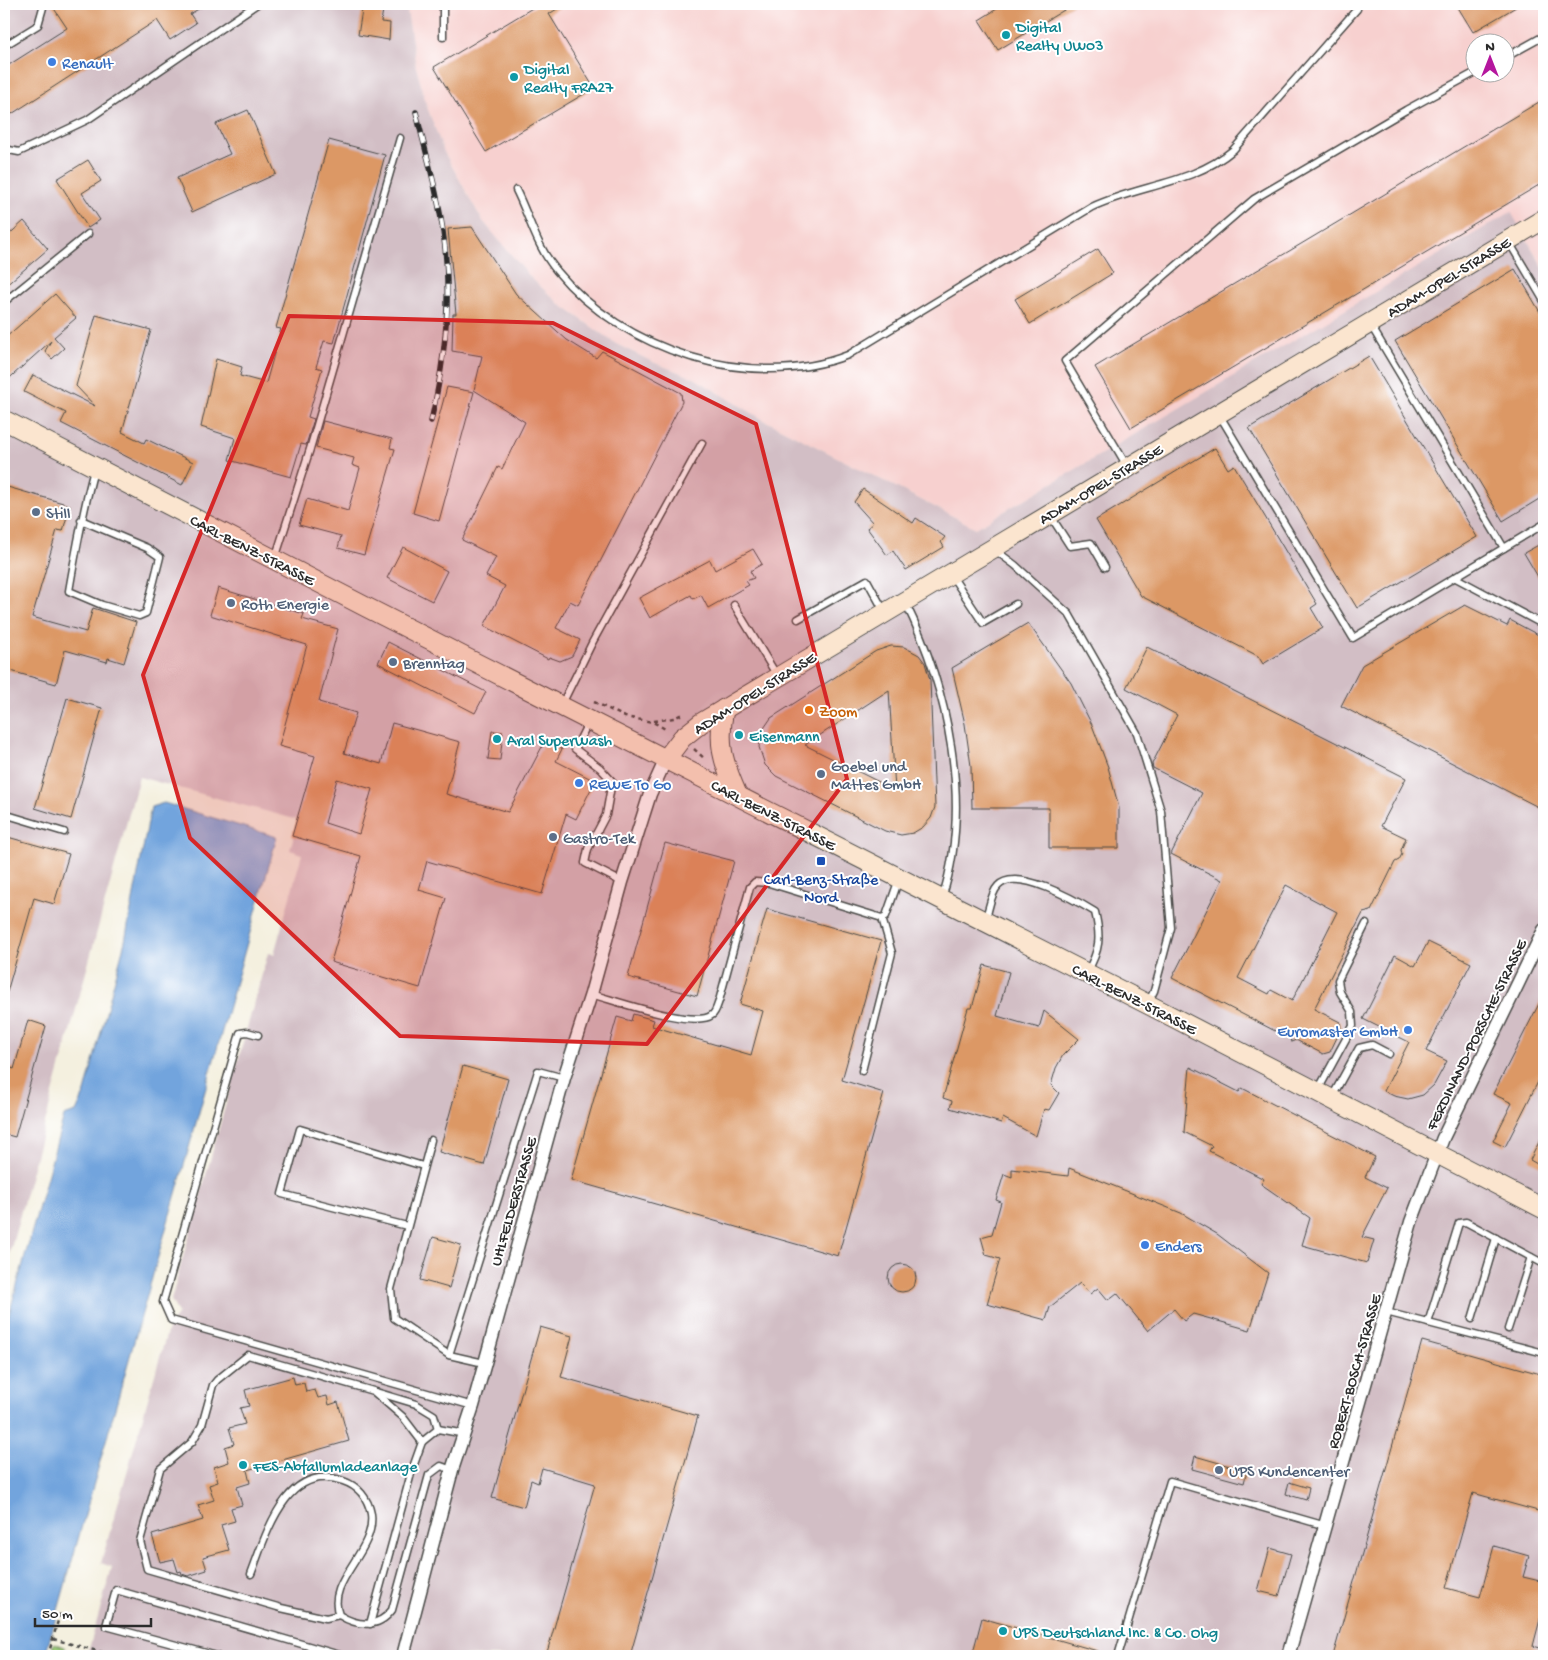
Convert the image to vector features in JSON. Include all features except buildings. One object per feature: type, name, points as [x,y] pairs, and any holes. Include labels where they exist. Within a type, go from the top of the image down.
[{"type":"main road","name":"ADAM-OPEL-STRASSE","points":[[666,759],[690,730],[724,709],[950,572],[1544,219]]},
{"type":"main road","name":"CARL-BENZ-STRASSE","points":[[4,420],[1544,1209]]},
{"type":"main road","points":[[724,709],[720,736],[721,754],[737,794]]},
{"type":"street","name":"UHLFELDERSTRASSE","points":[[403,1656],[452,1470],[473,1406],[564,1078],[650,794],[666,759]]},
{"type":"street","name":"FERDINAND-PORSCHE-STRASSE","points":[[1436,1153],[1544,930]]},
{"type":"street","name":"ROBERT-BOSCH-STRASSE","points":[[1288,1656],[1412,1222],[1436,1153]]},
{"type":"lane","points":[[4,46],[38,25],[44,4]]},
{"type":"lane","points":[[4,149],[19,152],[87,120],[257,4]]},
{"type":"lane","points":[[442,37],[443,4]]},
{"type":"lane","points":[[516,190],[541,250],[557,271],[577,293],[625,327],[673,352],[697,359],[759,368],[808,368],[828,363],[855,351],[1092,207],[1121,195],[1196,174],[1210,168],[1233,150],[1358,9]]},
{"type":"lane","points":[[1516,51],[1544,36]]},
{"type":"lane","points":[[1127,467],[1065,361],[1254,199],[1406,110],[1466,77]]},
{"type":"lane","points":[[275,560],[310,449],[400,138]]},
{"type":"lane","points":[[4,302],[88,234]]},
{"type":"lane","points":[[1508,241],[1544,301]]},
{"type":"lane","points":[[1370,323],[1504,548]]},
{"type":"lane","points":[[1218,413],[1353,638],[1544,524]]},
{"type":"lane","points":[[562,705],[592,644],[702,443]]},
{"type":"lane","points":[[81,520],[147,548],[160,557],[146,613],[139,616],[102,605],[68,591],[81,520],[86,495],[95,467]]},
{"type":"lane","points":[[1049,513],[1070,546],[1092,543],[1105,568]]},
{"type":"lane","points":[[992,547],[1015,565],[1069,614],[1137,733],[1160,811],[1171,928],[1154,991],[1147,1004]]},
{"type":"lane","points":[[950,572],[983,623],[1016,604]]},
{"type":"lane","points":[[1456,578],[1544,625]]},
{"type":"lane","points":[[798,619],[866,580],[884,612]]},
{"type":"lane","points":[[904,600],[931,662],[943,705],[950,742],[955,798],[954,835],[951,869],[942,899]]},
{"type":"lane","points":[[734,605],[778,676]]},
{"type":"lane","points":[[590,719],[575,749],[612,780],[606,814],[588,848],[585,863],[622,882]]},
{"type":"lane","points":[[4,814],[64,832]]},
{"type":"lane","points":[[882,918],[886,916],[900,878]]},
{"type":"lane","points":[[985,921],[997,886],[1006,880],[1022,880],[1069,896],[1095,912],[1100,935],[1094,960],[1087,974]]},
{"type":"lane","points":[[591,994],[677,1018],[694,1019],[711,1016],[719,1001],[750,887],[755,882],[769,883],[882,918]]},
{"type":"lane","points":[[862,1071],[892,953],[882,918]]},
{"type":"lane","points":[[1324,1095],[1353,1026],[1352,1012],[1338,987],[1338,980],[1366,924]]},
{"type":"lane","points":[[258,1035],[247,1032],[240,1033],[163,1302],[171,1320],[473,1406]]},
{"type":"lane","points":[[1324,1095],[1359,1048],[1372,1045],[1389,1054]]},
{"type":"lane","points":[[449,1355],[538,1071],[564,1078]]},
{"type":"lane","points":[[407,1226],[282,1194],[300,1129],[424,1166]]},
{"type":"lane","points":[[431,1140],[390,1289],[394,1318],[449,1355],[484,1363]]},
{"type":"lane","points":[[1428,1323],[1459,1223],[1466,1222],[1544,1264]]},
{"type":"lane","points":[[1472,1320],[1496,1238]]},
{"type":"lane","points":[[1508,1329],[1531,1257]]},
{"type":"lane","points":[[1386,1312],[1544,1353]]},
{"type":"lane","points":[[438,1430],[434,1415],[416,1404],[248,1355],[213,1385],[202,1425],[192,1442],[160,1469],[140,1540],[146,1569],[280,1608],[326,1618],[339,1615],[354,1622],[370,1624],[386,1618],[392,1610],[429,1475],[441,1466],[452,1470]]},
{"type":"lane","points":[[373,1391],[403,1417],[422,1442]]},
{"type":"lane","points":[[370,1624],[412,1470],[422,1442],[438,1430],[464,1434]]},
{"type":"lane","points":[[250,1574],[274,1514],[297,1488],[314,1478],[344,1481],[362,1492],[366,1500],[371,1533],[338,1592],[336,1602],[339,1615]]},
{"type":"lane","points":[[1118,1656],[1170,1481],[1326,1526]]},
{"type":"lane","points":[[217,1656],[106,1626],[116,1590],[344,1656]]},
{"type":"path","points":[[48,1656],[61,1610]]},
{"type":"path","points":[[53,1639],[116,1656]]},
{"type":"highlighted area","points":[[289,316],[553,323],[756,424],[847,779],[647,1044],[400,1036],[190,838],[143,675]]},
{"type":"shaded area","points":[[4,4],[406,4],[416,67],[427,107],[444,152],[482,220],[531,278],[561,305],[616,344],[655,363],[694,378],[764,420],[976,528],[1511,212],[1544,269],[1544,1656],[87,1656],[112,1567],[101,1563],[168,1329],[178,1313],[171,1300],[268,953],[274,954],[302,854],[290,850],[298,820],[139,777],[4,1274]]},
{"type":"shaded area","points":[[406,4],[1544,4],[1544,268],[1511,213],[976,528],[764,420],[694,378],[655,363],[616,344],[561,305],[531,278],[482,220],[444,152],[427,107],[416,67]]},
{"type":"green space","points":[[54,1643],[65,1647],[63,1656],[50,1656]]},
{"type":"water","points":[[164,803],[277,837],[45,1656],[4,1656],[4,1332],[64,1116],[76,1112],[85,1092],[125,941],[151,807]]},
{"type":"railway","points":[[416,112],[439,207],[446,262],[446,331],[431,421]]},
{"type":"place","name":"Digital Realty UW03","points":[[1006,35]]},
{"type":"place","name":"Renault","points":[[52,62]]},
{"type":"place","name":"Digital Realty FRA27","points":[[514,77]]},
{"type":"place","name":"Still","points":[[36,512]]},
{"type":"place","name":"Roth Energie","points":[[231,603]]},
{"type":"place","name":"Brenntag","points":[[393,662]]},
{"type":"place","name":"Zoom","points":[[809,710]]},
{"type":"place","name":"Eisenmann","points":[[739,735]]},
{"type":"place","name":"Aral SuperWash","points":[[497,739]]},
{"type":"place","name":"Goebel und Mattes GmbH","points":[[821,774]]},
{"type":"place","name":"REWE To Go","points":[[579,783]]},
{"type":"place","name":"Gastro-Tek","points":[[553,837]]},
{"type":"place","name":"Carl-Benz-Straße Nord","points":[[821,861]]},
{"type":"place","name":"Euromaster GmbH","points":[[1408,1030]]},
{"type":"place","name":"Enders","points":[[1145,1245]]},
{"type":"place","name":"FES-Abfallumladeanlage","points":[[243,1465]]},
{"type":"place","name":"UPS Kundencenter","points":[[1219,1470]]},
{"type":"place","name":"UPS Deutschland Inc. & Co. Ohg","points":[[1003,1631]]}]
